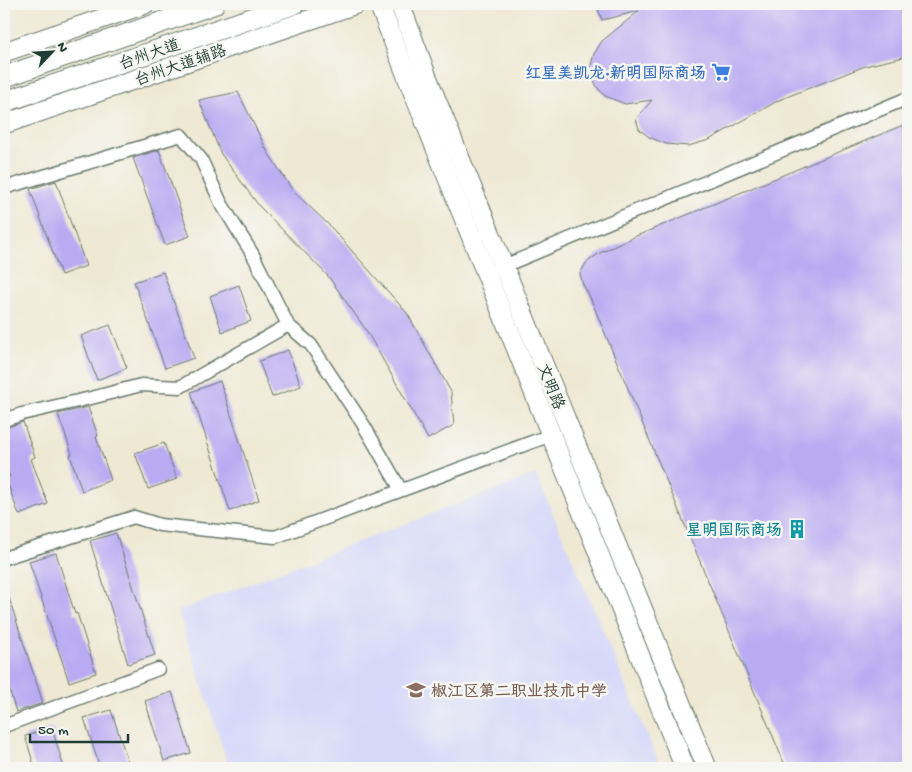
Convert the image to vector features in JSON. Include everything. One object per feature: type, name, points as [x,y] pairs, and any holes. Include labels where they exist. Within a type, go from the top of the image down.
[{"type":"main road","points":[[4,52],[146,4]]},
{"type":"main road","name":"台州大道","points":[[4,77],[214,4]]},
{"type":"main road","name":"台州大道","points":[[4,102],[294,4]]},
{"type":"main road","name":"台州大道辅路","points":[[4,124],[356,4]]},
{"type":"main road","name":"文明路","points":[[379,4],[410,84],[495,270],[707,768]]},
{"type":"main road","name":"文明路","points":[[400,4],[495,270],[551,435],[685,768]]},
{"type":"main road","points":[[410,84],[411,76],[415,72],[420,71],[427,77]]},
{"type":"street","points":[[495,270],[908,98]]},
{"type":"street","points":[[4,188],[181,135],[201,158],[221,202],[253,255],[288,325],[311,345],[363,424],[401,490]]},
{"type":"street","points":[[4,420],[141,385],[180,387],[288,325]]},
{"type":"street","points":[[4,558],[134,517],[160,525],[275,537],[551,435]]},
{"type":"street","points":[[4,726],[158,669]]},
{"type":"shaded area","name":"椒江区第二职业技术中学","points":[[536,474],[661,768],[229,768],[178,611]]},
{"type":"building","name":"红星美凯龙·新明国际商场","points":[[596,4],[908,4],[908,56],[865,66],[779,100],[709,140],[688,146],[666,144],[649,137],[639,129],[636,119],[652,100],[625,104],[605,96],[597,87],[591,65],[594,54],[602,41],[639,11],[602,20]]},
{"type":"building","points":[[238,92],[267,151],[293,191],[329,225],[407,313],[451,392],[454,425],[428,439],[366,330],[328,276],[259,206],[221,154],[199,100]]},
{"type":"building","name":"星明国际商场","points":[[908,123],[908,768],[792,768],[784,763],[580,274],[586,263],[598,254],[634,237]]},
{"type":"building","points":[[159,150],[190,236],[165,245],[133,158]]},
{"type":"building","points":[[56,181],[86,266],[61,275],[30,189]]},
{"type":"building","points":[[163,272],[194,358],[165,368],[134,282]]},
{"type":"building","points":[[239,285],[251,321],[222,332],[210,296]]},
{"type":"building","points":[[110,325],[127,368],[97,380],[81,336]]},
{"type":"building","points":[[288,350],[301,386],[272,397],[259,361]]},
{"type":"building","points":[[220,381],[259,500],[230,511],[191,392]]},
{"type":"building","points":[[88,407],[111,480],[82,491],[58,414]]},
{"type":"building","points":[[23,422],[35,457],[31,459],[48,504],[19,515],[6,479],[10,477],[4,461],[4,428]]},
{"type":"building","points":[[164,443],[177,479],[148,489],[135,453]]},
{"type":"building","points":[[116,533],[155,655],[128,664],[90,541]]},
{"type":"building","points":[[56,553],[96,673],[69,682],[29,561]]},
{"type":"building","points":[[4,589],[6,589],[43,703],[16,712],[4,672]]},
{"type":"building","points":[[172,692],[191,753],[164,761],[145,701]]},
{"type":"building","points":[[111,710],[130,768],[100,768],[84,718]]},
{"type":"building","points":[[52,728],[64,768],[35,768],[25,736]]},
{"type":"place","name":"红星美凯龙·新明国际商场","points":[[721,72]]},
{"type":"place","name":"星明国际商场","points":[[797,529]]},
{"type":"place","name":"椒江区第二职业技术中学","points":[[416,690]]}]
